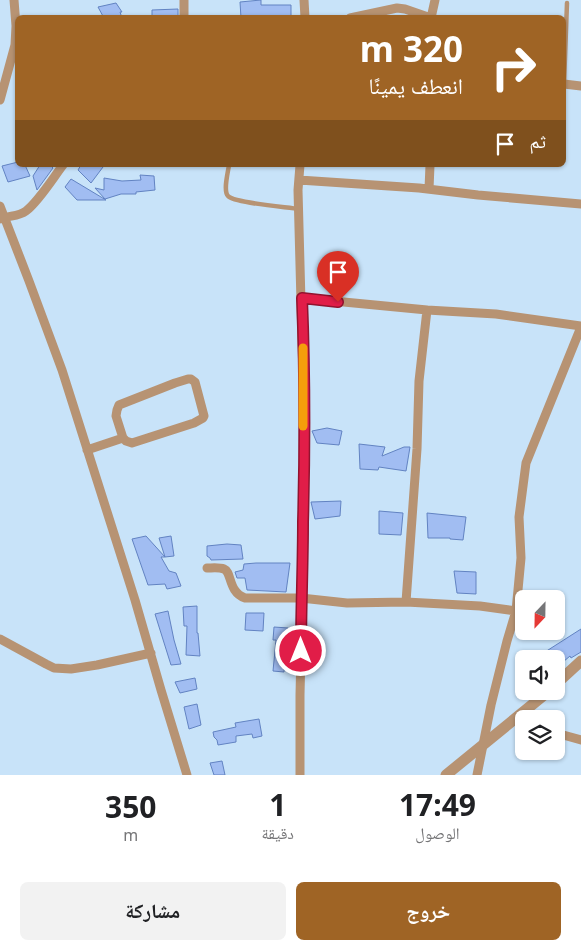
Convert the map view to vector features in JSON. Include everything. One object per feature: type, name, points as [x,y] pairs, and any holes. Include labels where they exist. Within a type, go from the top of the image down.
[{"type":"street","points":[[14,0],[15,15]]},
{"type":"street","points":[[184,0],[184,15]]},
{"type":"street","points":[[304,0],[305,15]]},
{"type":"street","points":[[432,15],[436,0]]},
{"type":"street","points":[[364,15],[397,8],[422,15]]},
{"type":"street","points":[[0,100],[15,46]]},
{"type":"street","points":[[566,84],[581,86]]},
{"type":"street","points":[[2,218],[16,216],[26,211],[39,198],[62,167]]},
{"type":"street","points":[[300,167],[304,522],[301,598],[300,775]]},
{"type":"street","points":[[428,189],[430,167]]},
{"type":"street","points":[[299,180],[428,189],[581,204]]},
{"type":"street","points":[[0,206],[2,218],[29,281],[62,370],[187,775]]},
{"type":"street","points":[[302,298],[427,310],[496,314],[581,326],[526,463],[519,517],[521,558],[518,590]]},
{"type":"street","points":[[406,602],[417,449],[419,381],[427,310]]},
{"type":"street","points":[[192,379],[195,382],[204,416],[200,421],[132,443],[123,438],[116,416],[116,410],[119,405],[181,381],[192,379]]},
{"type":"street","points":[[87,450],[123,438]]},
{"type":"street","points":[[207,568],[224,569],[233,588],[245,598],[301,598],[347,603],[406,602],[480,606],[515,611]]},
{"type":"street","points":[[477,775],[501,666],[515,615]]},
{"type":"street","points":[[0,639],[54,668],[64,669],[97,665],[151,654]]},
{"type":"street","points":[[565,676],[581,661]]},
{"type":"street","points":[[530,710],[540,700]]},
{"type":"street","points":[[446,775],[484,744],[515,724]]},
{"type":"street","points":[[565,736],[581,740]]},
{"type":"lane","points":[[566,29],[567,2]]},
{"type":"lane","points":[[229,167],[226,195],[229,198],[299,209]]},
{"type":"building","points":[[261,0],[261,5],[291,5],[291,15],[241,15],[240,2]]},
{"type":"building","points":[[116,3],[122,12],[120,12],[121,15],[102,15],[98,7]]},
{"type":"building","points":[[178,9],[178,15],[152,15],[152,10]]},
{"type":"building","points":[[15,163],[15,167],[26,167],[30,176],[8,182],[2,166]]},
{"type":"building","points":[[39,167],[53,168],[37,190],[33,176]]},
{"type":"building","points":[[80,167],[103,167],[91,183],[78,170]]},
{"type":"building","points":[[140,175],[154,176],[155,190],[136,192],[136,194],[121,194],[105,199],[95,188],[104,190],[104,178],[122,181],[141,180]]},
{"type":"building","points":[[71,179],[106,200],[77,200],[65,187]]},
{"type":"building","points":[[327,428],[342,431],[339,445],[317,443],[312,431]]},
{"type":"building","points":[[359,444],[385,447],[382,456],[404,447],[410,447],[406,471],[379,467],[378,470],[360,469]]},
{"type":"building","points":[[341,501],[340,516],[315,519],[311,502]]},
{"type":"building","points":[[379,511],[403,513],[401,535],[379,534]]},
{"type":"building","points":[[427,513],[466,517],[463,540],[428,538]]},
{"type":"building","points":[[146,536],[165,557],[161,557],[169,571],[176,573],[181,586],[167,589],[165,584],[148,585],[132,539]]},
{"type":"building","points":[[171,536],[174,556],[165,557],[159,538]]},
{"type":"building","points":[[241,545],[243,559],[211,560],[207,556],[207,546]]},
{"type":"building","points":[[290,563],[286,592],[247,590],[245,578],[237,578],[235,572],[243,570],[244,564]]},
{"type":"building","points":[[454,571],[476,572],[476,594],[457,593]]},
{"type":"building","points":[[197,606],[197,633],[200,656],[186,655],[187,626],[184,626],[183,607]]},
{"type":"building","points":[[168,611],[181,664],[171,665],[155,614]]},
{"type":"building","points":[[246,613],[264,613],[263,631],[245,630]]},
{"type":"building","points":[[274,627],[288,628],[284,646],[284,672],[273,671],[276,640],[273,640]]},
{"type":"building","points":[[581,629],[581,652],[571,658],[570,656],[565,660],[565,650],[548,650]]},
{"type":"building","points":[[195,678],[197,689],[180,693],[175,682]]},
{"type":"building","points":[[197,704],[201,725],[189,729],[184,707]]},
{"type":"building","points":[[259,719],[262,736],[253,738],[252,734],[236,736],[236,742],[218,745],[213,732],[236,727],[235,723]]},
{"type":"building","points":[[222,761],[225,775],[214,775],[210,763]]},
{"type":"slow traffic","points":[[303,348],[303,426]]},
{"type":"route","points":[[301,651],[304,522],[302,298],[338,302]]}]
